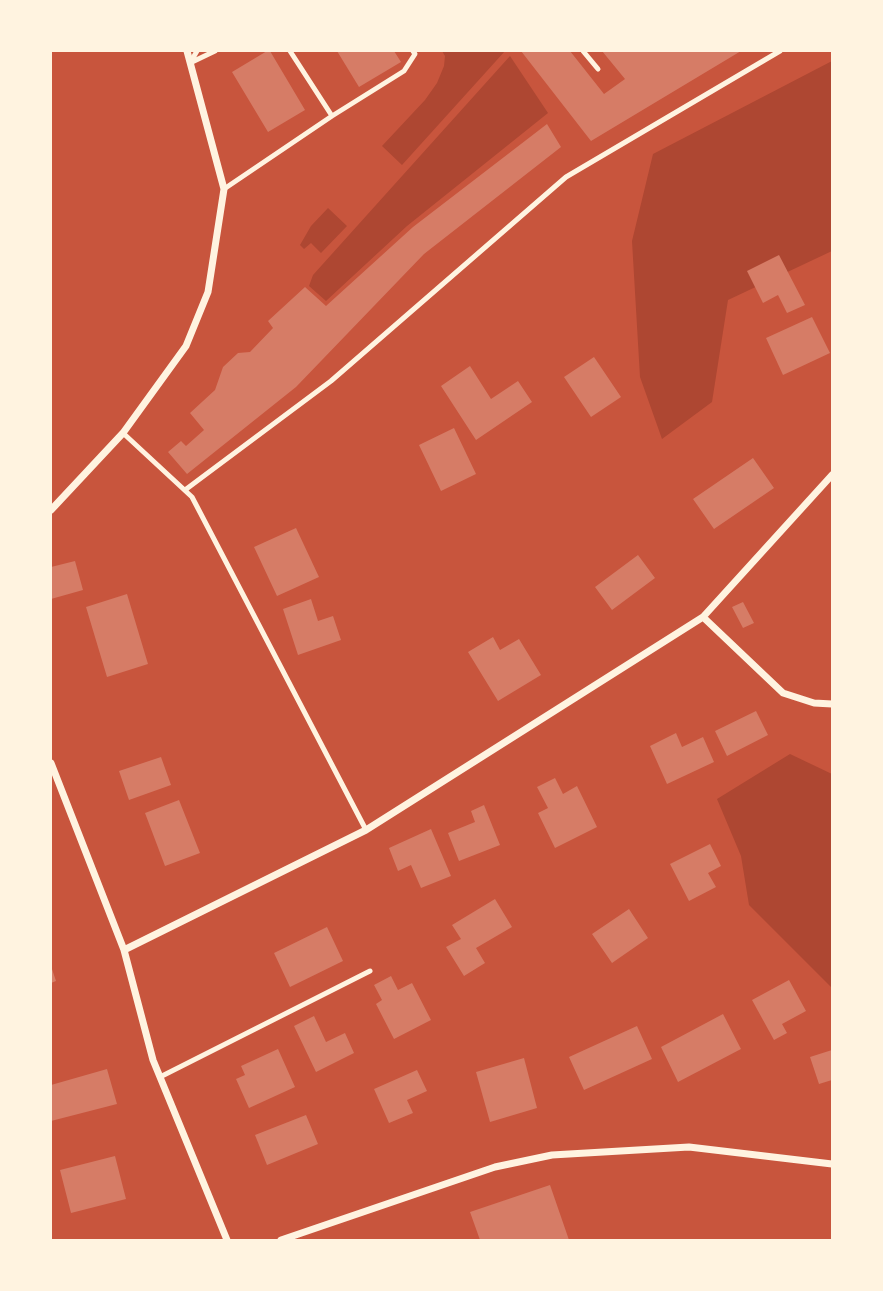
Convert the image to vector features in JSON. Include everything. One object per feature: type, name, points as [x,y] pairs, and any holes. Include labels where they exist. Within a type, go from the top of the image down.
[{"type":"street","points":[[51,510],[124,433],[186,346],[208,292],[225,189],[187,51]]},
{"type":"street","points":[[124,950],[366,830],[704,617],[832,475]]},
{"type":"street","points":[[704,617],[783,693],[814,703],[832,704]]},
{"type":"street","points":[[51,763],[124,950],[153,1060],[227,1240]]},
{"type":"street","points":[[281,1240],[495,1167],[552,1154],[689,1147],[832,1164]]},
{"type":"lane","points":[[190,62],[197,51]]},
{"type":"lane","points":[[190,62],[215,51]]},
{"type":"lane","points":[[290,51],[332,116]]},
{"type":"lane","points":[[225,189],[404,71],[415,54],[413,51]]},
{"type":"lane","points":[[583,51],[598,69]]},
{"type":"lane","points":[[185,490],[331,381],[566,177],[780,51]]},
{"type":"lane","points":[[124,433],[192,497],[366,830]]},
{"type":"lane","points":[[160,1077],[370,971]]},
{"type":"shaded area","points":[[442,51],[505,51],[402,165],[382,146],[425,100],[437,83],[444,66],[445,56]]},
{"type":"shaded area","points":[[510,56],[548,113],[407,226],[326,301],[309,286],[313,275]]},
{"type":"shaded area","points":[[832,61],[832,251],[728,300],[712,402],[662,439],[640,377],[632,241],[653,154]]},
{"type":"shaded area","points":[[328,208],[347,226],[321,253],[311,243],[304,249],[300,245],[311,226]]},
{"type":"shaded area","points":[[790,754],[832,774],[832,988],[749,905],[741,856],[717,799]]},
{"type":"building","points":[[270,51],[305,110],[268,132],[232,72]]},
{"type":"building","points":[[337,51],[394,51],[401,62],[359,87]]},
{"type":"building","points":[[521,51],[570,51],[604,94],[625,79],[602,51],[741,51],[591,141]]},
{"type":"building","points":[[547,124],[561,147],[424,254],[296,387],[187,474],[168,452],[181,441],[186,446],[204,430],[190,413],[215,390],[223,367],[238,353],[250,352],[273,328],[268,321],[305,287],[326,306],[413,227]]},
{"type":"building","points":[[779,255],[805,305],[787,313],[778,295],[763,303],[747,271]]},
{"type":"building","points":[[812,317],[830,353],[783,375],[766,338]]},
{"type":"building","points":[[594,357],[621,397],[591,417],[564,377]]},
{"type":"building","points":[[470,366],[491,399],[518,381],[532,402],[476,440],[441,386]]},
{"type":"building","points":[[454,428],[476,474],[441,491],[419,445]]},
{"type":"building","points":[[753,458],[774,488],[714,529],[693,499]]},
{"type":"building","points":[[296,528],[319,577],[277,596],[254,547]]},
{"type":"building","points":[[638,555],[655,578],[612,610],[595,587]]},
{"type":"building","points":[[75,561],[83,590],[51,599],[51,567]]},
{"type":"building","points":[[127,594],[148,664],[107,677],[86,607]]},
{"type":"building","points":[[311,599],[318,621],[333,616],[341,640],[298,655],[283,609]]},
{"type":"building","points":[[743,602],[754,623],[743,628],[732,607]]},
{"type":"building","points":[[493,637],[500,650],[519,639],[541,675],[498,701],[468,652]]},
{"type":"building","points":[[756,711],[768,735],[727,756],[715,731]]},
{"type":"building","points":[[676,733],[682,747],[703,737],[714,762],[667,784],[650,746]]},
{"type":"building","points":[[161,757],[171,785],[129,800],[119,771]]},
{"type":"building","points":[[555,778],[563,794],[577,786],[597,827],[555,848],[538,813],[548,808],[537,787]]},
{"type":"building","points":[[179,800],[200,853],[165,866],[145,813]]},
{"type":"building","points":[[484,805],[500,845],[459,861],[448,833],[475,822],[471,811]]},
{"type":"building","points":[[431,829],[451,876],[421,888],[411,865],[398,871],[389,848]]},
{"type":"building","points":[[710,844],[721,866],[708,873],[716,887],[689,901],[670,864]]},
{"type":"building","points":[[495,899],[512,927],[476,948],[485,963],[464,976],[446,947],[461,939],[452,925]]},
{"type":"building","points":[[629,909],[648,938],[612,963],[592,934]]},
{"type":"building","points":[[327,927],[343,961],[290,987],[274,953]]},
{"type":"building","points":[[51,966],[56,981],[51,983]]},
{"type":"building","points":[[391,976],[398,990],[412,983],[431,1020],[394,1039],[376,1004],[382,1000],[374,985]]},
{"type":"building","points":[[789,980],[806,1011],[782,1024],[787,1033],[774,1040],[752,1000]]},
{"type":"building","points":[[723,1014],[741,1049],[678,1082],[661,1047]]},
{"type":"building","points":[[314,1016],[326,1042],[345,1033],[354,1053],[316,1072],[294,1026]]},
{"type":"building","points":[[637,1026],[652,1059],[584,1090],[569,1057]]},
{"type":"building","points":[[278,1049],[295,1087],[249,1108],[236,1079],[245,1075],[241,1066]]},
{"type":"building","points":[[832,1050],[832,1080],[819,1084],[810,1057]]},
{"type":"building","points":[[524,1058],[537,1108],[490,1122],[476,1072]]},
{"type":"building","points":[[107,1069],[117,1104],[51,1121],[51,1085]]},
{"type":"building","points":[[417,1070],[427,1091],[407,1100],[413,1113],[389,1123],[374,1089]]},
{"type":"building","points":[[306,1115],[318,1144],[267,1165],[255,1135]]},
{"type":"building","points":[[115,1156],[126,1199],[71,1213],[60,1170]]},
{"type":"building","points":[[550,1185],[569,1240],[480,1240],[470,1212]]}]
